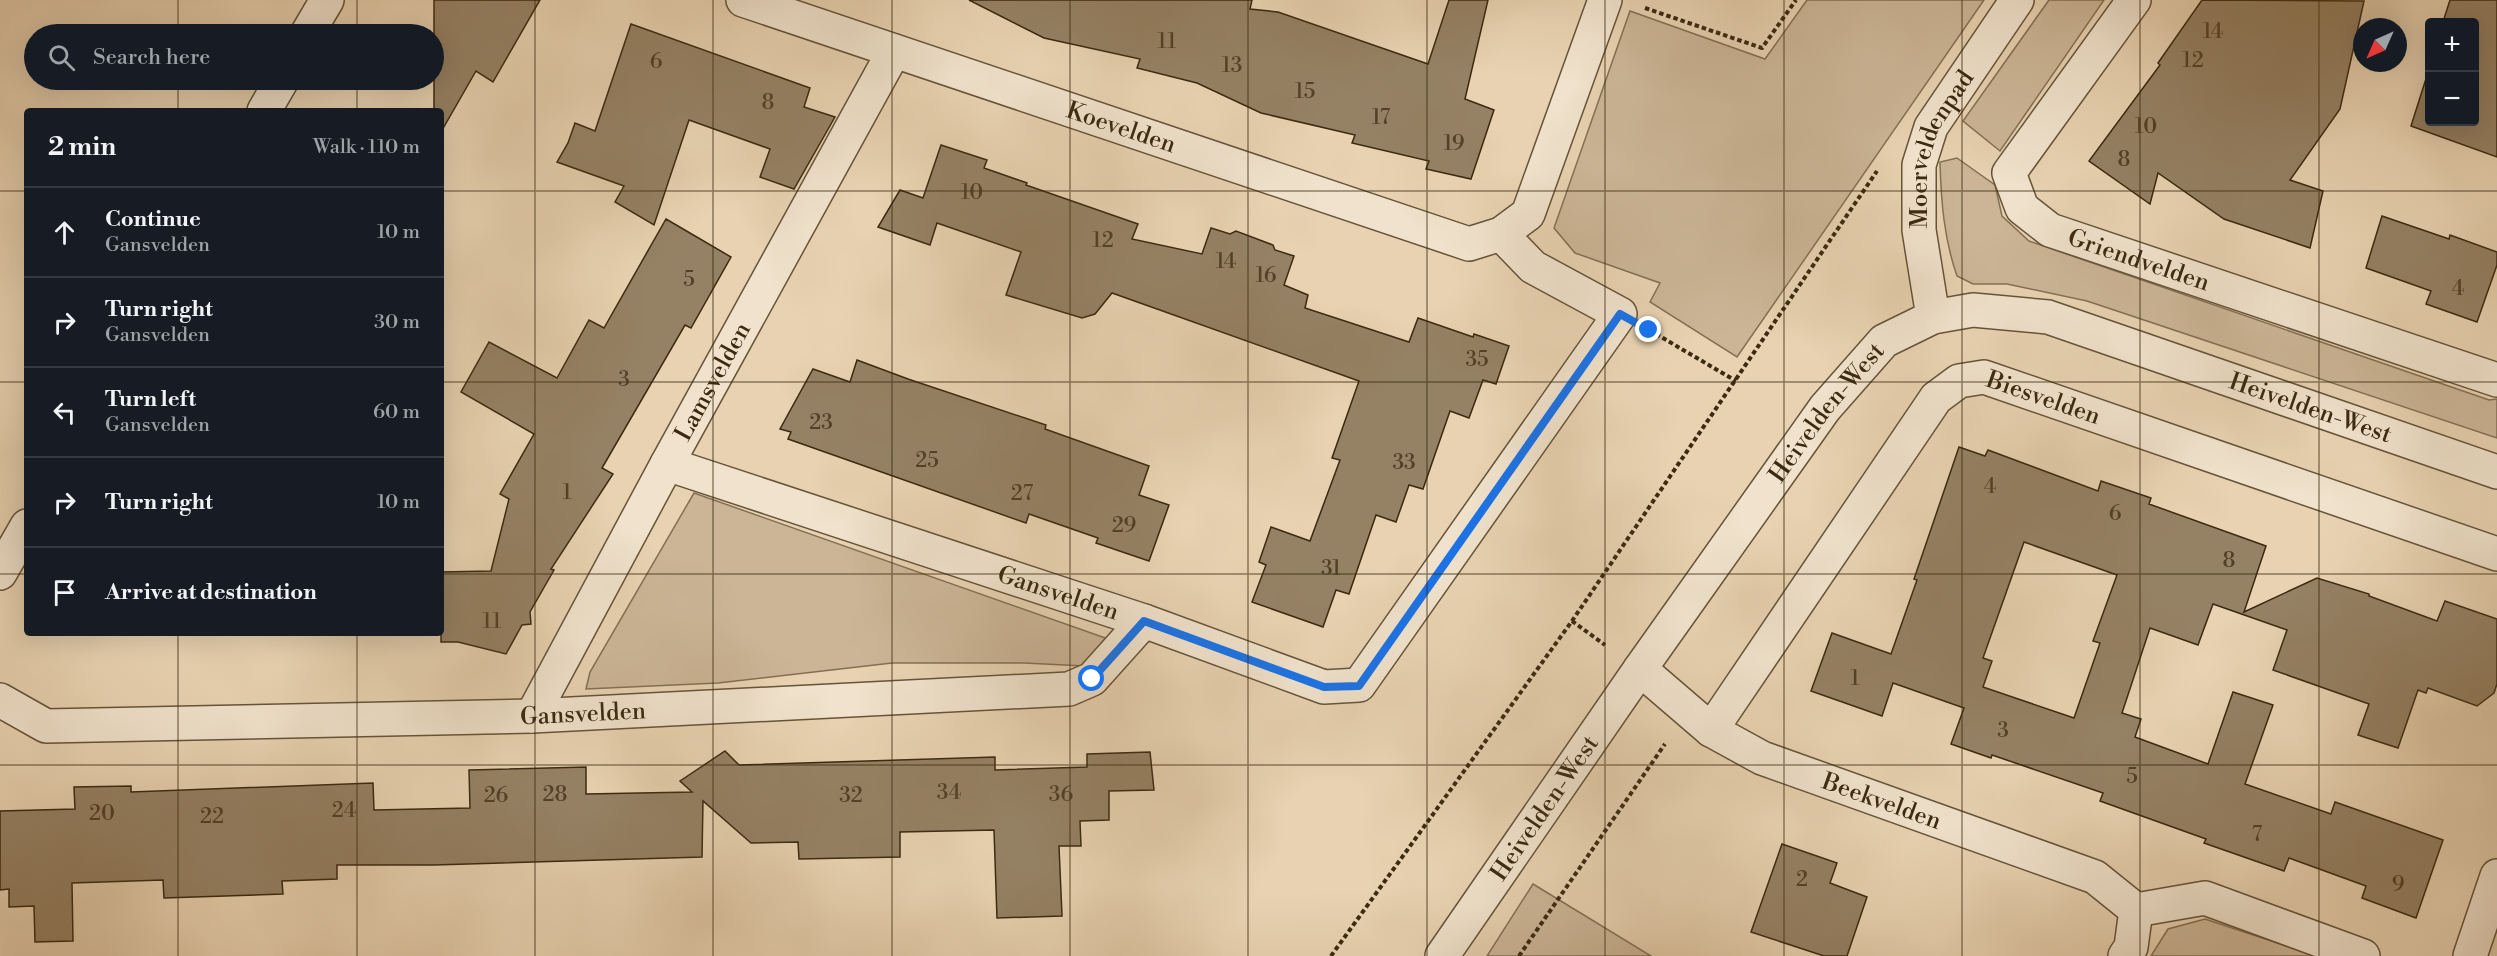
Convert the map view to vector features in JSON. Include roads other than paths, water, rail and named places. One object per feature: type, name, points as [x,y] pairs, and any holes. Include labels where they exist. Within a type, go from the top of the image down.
[{"type":"street","points":[[314,24],[327,0]]},
{"type":"street","name":"Koevelden","points":[[743,0],[1469,244],[1501,234],[1528,214],[1605,0]]},
{"type":"street","name":"Moerveldenpad","points":[[1934,316],[1919,230],[1919,165],[1931,127],[2017,0]]},
{"type":"street","name":"Griendvelden","points":[[2134,0],[2009,173],[2022,208],[2050,230],[2497,380]]},
{"type":"street","name":"Lamsvelden","points":[[532,716],[667,464],[894,51]]},
{"type":"street","points":[[266,108],[276,90]]},
{"type":"street","name":"Gansvelden","points":[[667,464],[1144,621],[1324,687],[1359,686],[1620,314],[1533,267],[1501,234]]},
{"type":"street","name":"Heivelden-West","points":[[1442,956],[1640,669],[1825,408],[1884,342],[1934,316],[1973,310],[2048,317],[2497,472]]},
{"type":"street","name":"Biesvelden","points":[[1699,720],[1936,398],[1959,381],[1984,377],[2497,554]]},
{"type":"street","points":[[0,573],[24,531]]},
{"type":"street","name":"Gansvelden","points":[[0,700],[46,726],[532,716],[1069,689],[1092,679],[1144,621]]},
{"type":"street","name":"Beekvelden","points":[[1640,669],[1699,720],[1762,758],[2095,877],[2136,910]]},
{"type":"street","points":[[2470,956],[2497,876]]},
{"type":"street","points":[[2125,956],[2131,947],[2136,910],[2205,898],[2363,956]]}]
